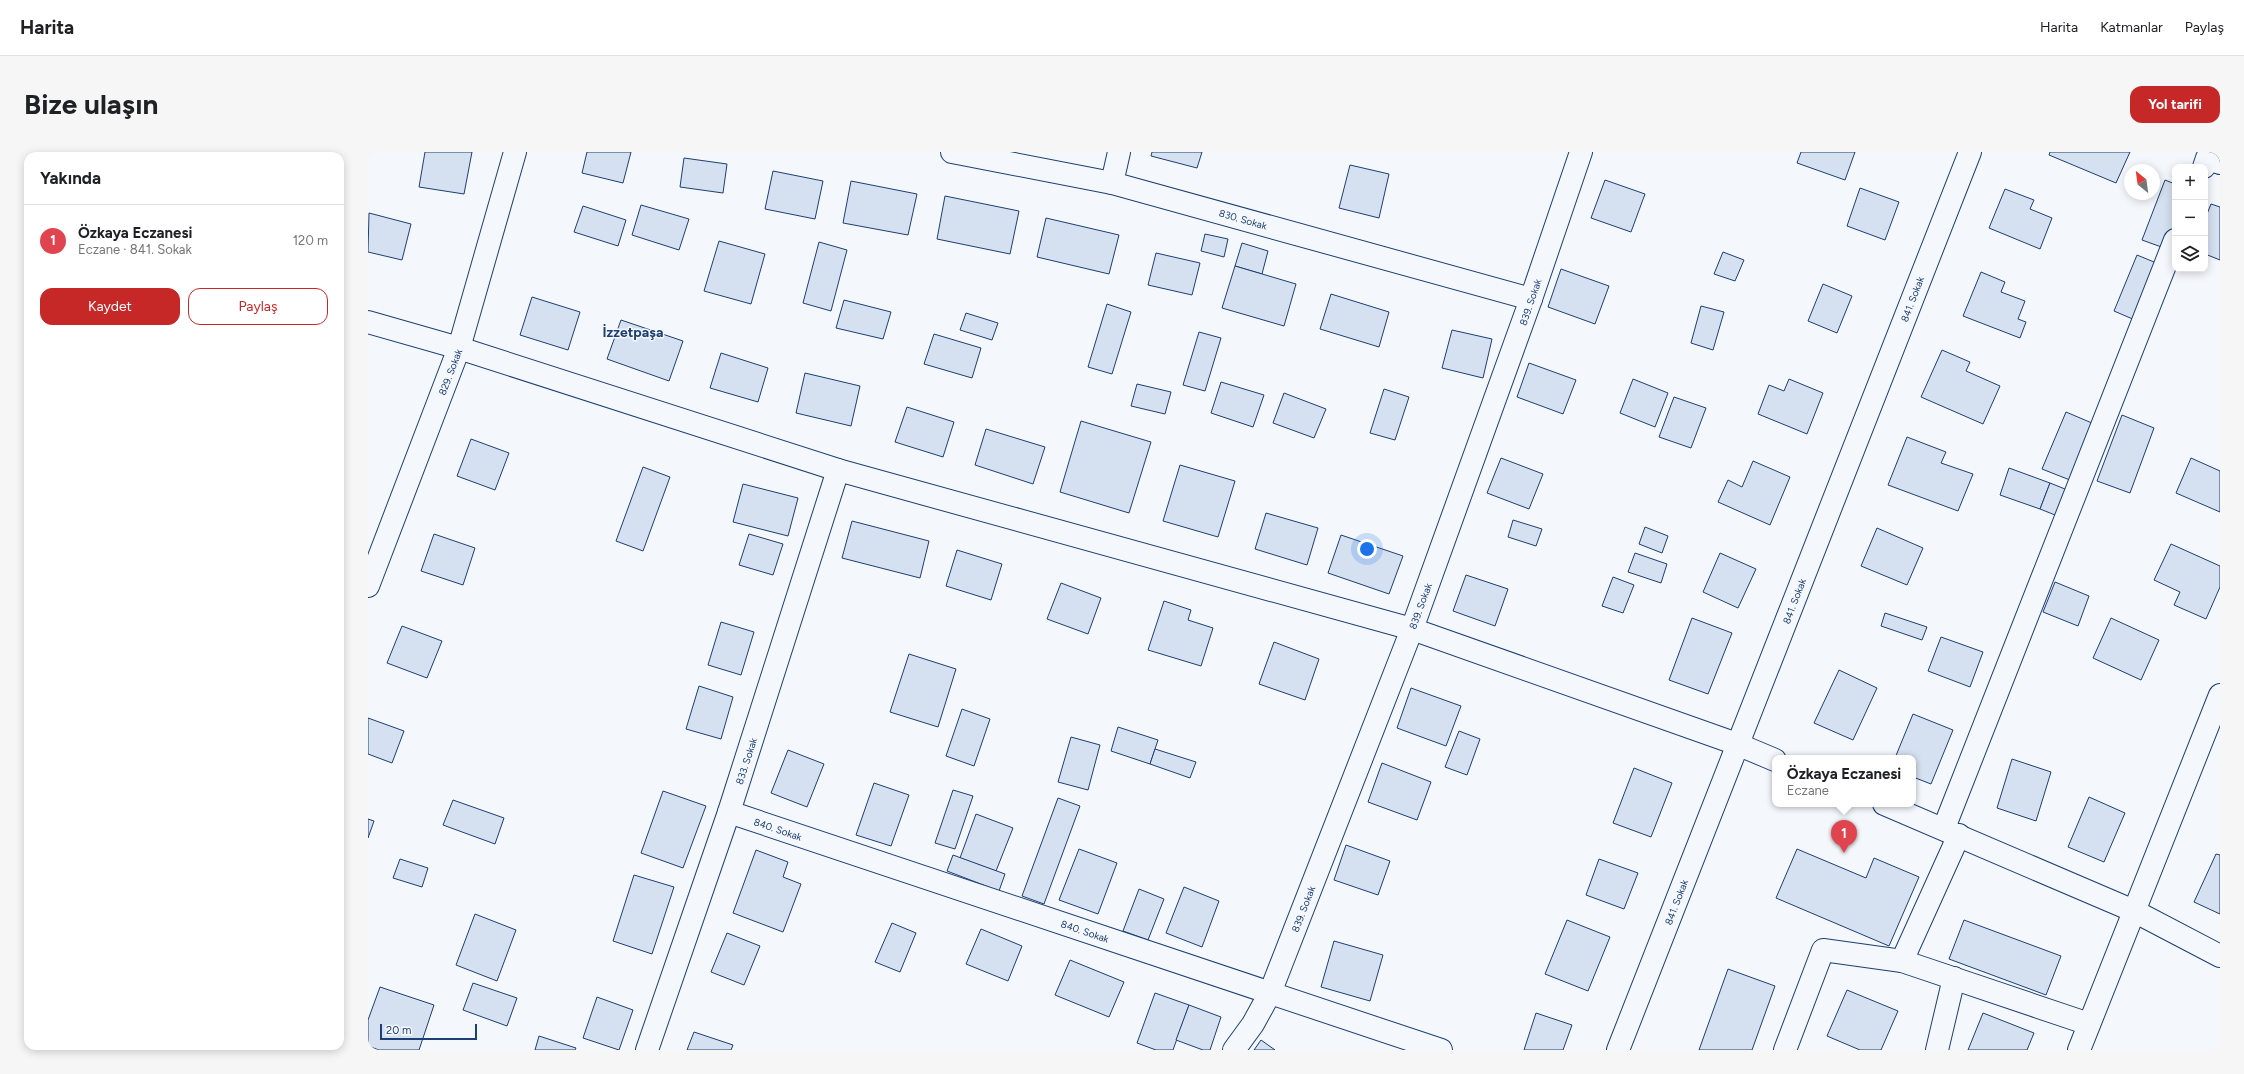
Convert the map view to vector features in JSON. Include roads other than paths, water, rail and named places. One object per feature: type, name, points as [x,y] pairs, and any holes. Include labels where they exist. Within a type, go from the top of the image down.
[{"type":"street","name":"829. Sokak","points":[[368,586],[459,348],[515,152]]},
{"type":"street","name":"830. Sokak","points":[[952,152],[1112,183],[1531,299]]},
{"type":"street","points":[[1112,183],[1119,152]]},
{"type":"street","name":"839. Sokak","points":[[1234,1050],[1253,1024],[1270,993],[1412,629],[1531,299],[1582,152]]},
{"type":"street","name":"841. Sokak","points":[[1618,1050],[1970,152]]},
{"type":"street","points":[[2205,164],[2207,158],[2220,163]]},
{"type":"street","points":[[1902,961],[2172,248]]},
{"type":"street","points":[[368,322],[459,348],[838,470],[1412,629],[1737,744],[1772,759]]},
{"type":"street","name":"833. Sokak","points":[[647,1050],[729,812],[838,470]]},
{"type":"street","points":[[2079,1050],[2220,695]]},
{"type":"street","points":[[1891,807],[2134,911],[2220,956]]},
{"type":"street","name":"840. Sokak","points":[[729,812],[1441,1050]]},
{"type":"street","points":[[1785,1050],[1824,950],[1902,961],[2089,1024]]},
{"type":"street","points":[[1937,1050],[1954,978]]},
{"type":"place","name":"Özkaya Eczanesi","points":[[1844,853]]},
{"type":"district","name":"İzzetpaşa","points":[[633,332]]}]
